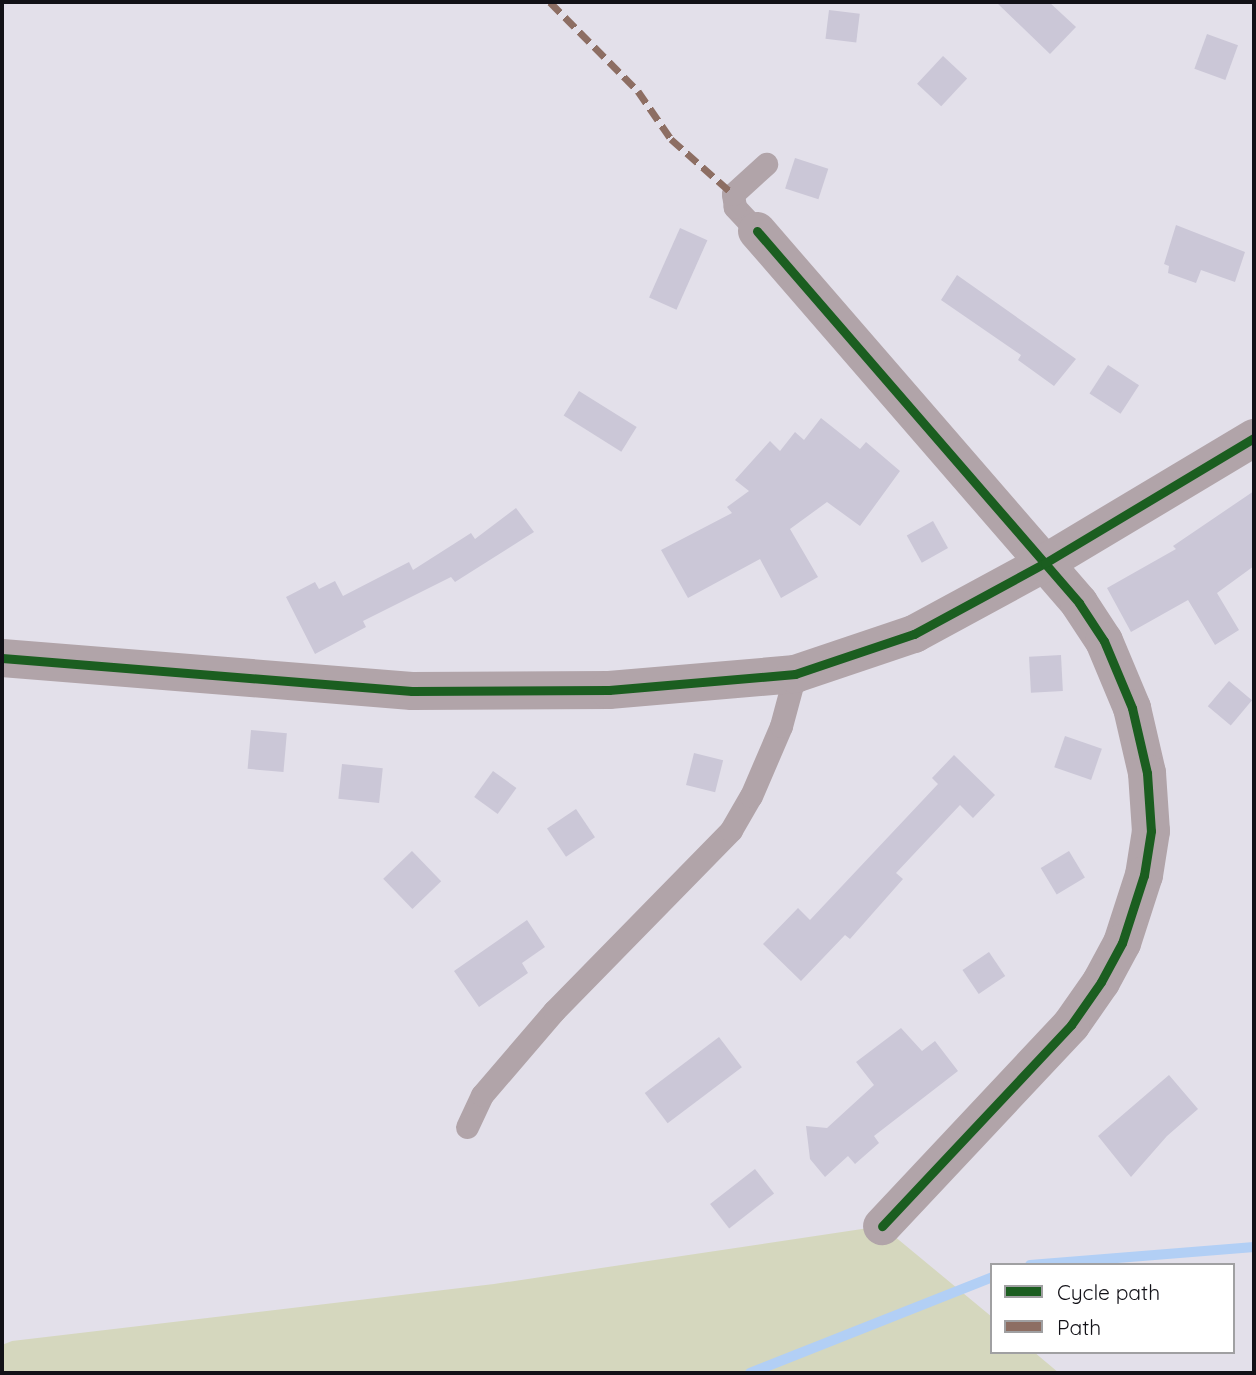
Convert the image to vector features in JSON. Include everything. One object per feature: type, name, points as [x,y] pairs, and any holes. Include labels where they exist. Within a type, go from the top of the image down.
[{"type":"street","points":[[757,231],[1045,563],[1104,641],[1132,708],[1147,774],[1151,831],[1144,876],[1122,943],[1071,1025],[882,1226]]},
{"type":"street","points":[[2,658],[412,691],[609,690],[794,674],[914,634],[1045,563],[1254,438]]},
{"type":"lane","points":[[757,231],[735,206],[733,194],[766,164]]},
{"type":"lane","points":[[467,1127],[482,1095],[554,1011],[732,830],[781,726],[794,674]]},
{"type":"green space","points":[[882,1226],[990,1315],[990,1354],[1036,1354],[1059,1373],[2,1373],[2,1345],[12,1341],[494,1284]]},
{"type":"building","points":[[996,2],[1049,2],[1076,27],[1050,54]]},
{"type":"building","points":[[829,10],[860,14],[856,43],[825,39]]},
{"type":"building","points":[[1207,34],[1238,45],[1225,80],[1194,69]]},
{"type":"building","points":[[943,56],[967,79],[941,106],[917,84]]},
{"type":"building","points":[[795,158],[828,169],[818,199],[785,188]]},
{"type":"building","points":[[1176,225],[1245,252],[1235,282],[1201,270],[1196,283],[1168,273],[1169,266],[1164,264]]},
{"type":"building","points":[[680,228],[707,240],[676,310],[649,297]]},
{"type":"building","points":[[957,275],[1076,359],[1054,386],[1018,360],[1021,355],[941,300]]},
{"type":"building","points":[[1108,365],[1139,385],[1121,414],[1089,394]]},
{"type":"building","points":[[579,391],[637,427],[621,452],[564,416]]},
{"type":"building","points":[[821,418],[860,449],[866,442],[900,471],[860,526],[827,502],[790,529],[818,577],[781,598],[760,559],[688,598],[661,550],[732,513],[727,507],[749,491],[735,480],[770,441],[780,451],[795,432],[804,440]]},
{"type":"building","points":[[1254,491],[1254,566],[1217,593],[1239,630],[1215,645],[1188,600],[1131,632],[1107,588],[1176,549],[1173,546]]},
{"type":"building","points":[[516,508],[534,532],[455,582],[451,577],[363,621],[366,627],[315,654],[286,597],[315,582],[319,589],[335,581],[343,596],[409,562],[413,570],[471,533],[475,539]]},
{"type":"building","points":[[933,521],[948,548],[922,563],[907,536]]},
{"type":"building","points":[[1061,655],[1063,691],[1031,693],[1029,657]]},
{"type":"building","points":[[1229,681],[1252,700],[1231,726],[1208,706]]},
{"type":"building","points":[[251,730],[287,733],[283,772],[248,769]]},
{"type":"building","points":[[1065,736],[1102,749],[1091,780],[1054,767]]},
{"type":"building","points":[[694,753],[723,760],[715,792],[686,785]]},
{"type":"building","points":[[954,755],[995,795],[973,818],[960,805],[896,873],[903,879],[850,939],[845,935],[801,981],[763,944],[798,908],[810,920],[938,784],[932,778]]},
{"type":"building","points":[[342,764],[383,768],[379,803],[338,799]]},
{"type":"building","points":[[493,771],[516,788],[498,814],[474,797]]},
{"type":"building","points":[[576,809],[595,837],[566,857],[547,829]]},
{"type":"building","points":[[412,851],[441,881],[412,909],[383,879]]},
{"type":"building","points":[[1069,851],[1085,878],[1057,895],[1041,868]]},
{"type":"building","points":[[527,920],[545,947],[522,963],[528,973],[479,1007],[454,971]]},
{"type":"building","points":[[989,952],[1005,976],[979,994],[962,970]]},
{"type":"building","points":[[901,1028],[922,1051],[935,1041],[958,1071],[874,1136],[879,1143],[855,1164],[848,1156],[825,1177],[810,1159],[806,1126],[827,1128],[874,1085],[856,1062]]},
{"type":"building","points":[[719,1037],[742,1067],[668,1123],[645,1093]]},
{"type":"building","points":[[1169,1075],[1198,1109],[1167,1136],[1131,1177],[1098,1136]]},
{"type":"building","points":[[755,1169],[774,1193],[729,1229],[710,1204]]},
{"type":"waterway","points":[[1055,1263],[1254,1247]]},
{"type":"waterway","points":[[750,1373],[990,1278]]},
{"type":"marked path","points":[[550,2],[638,91],[671,139],[733,194]]},
{"type":"cycle path","points":[[757,231],[1079,603],[1104,641],[1132,708],[1147,773],[1151,831],[1144,875],[1122,943],[1101,982],[1071,1025],[882,1226]]},
{"type":"cycle path","points":[[2,658],[412,691],[609,690],[795,674],[914,634],[1045,563],[1254,438]]}]
